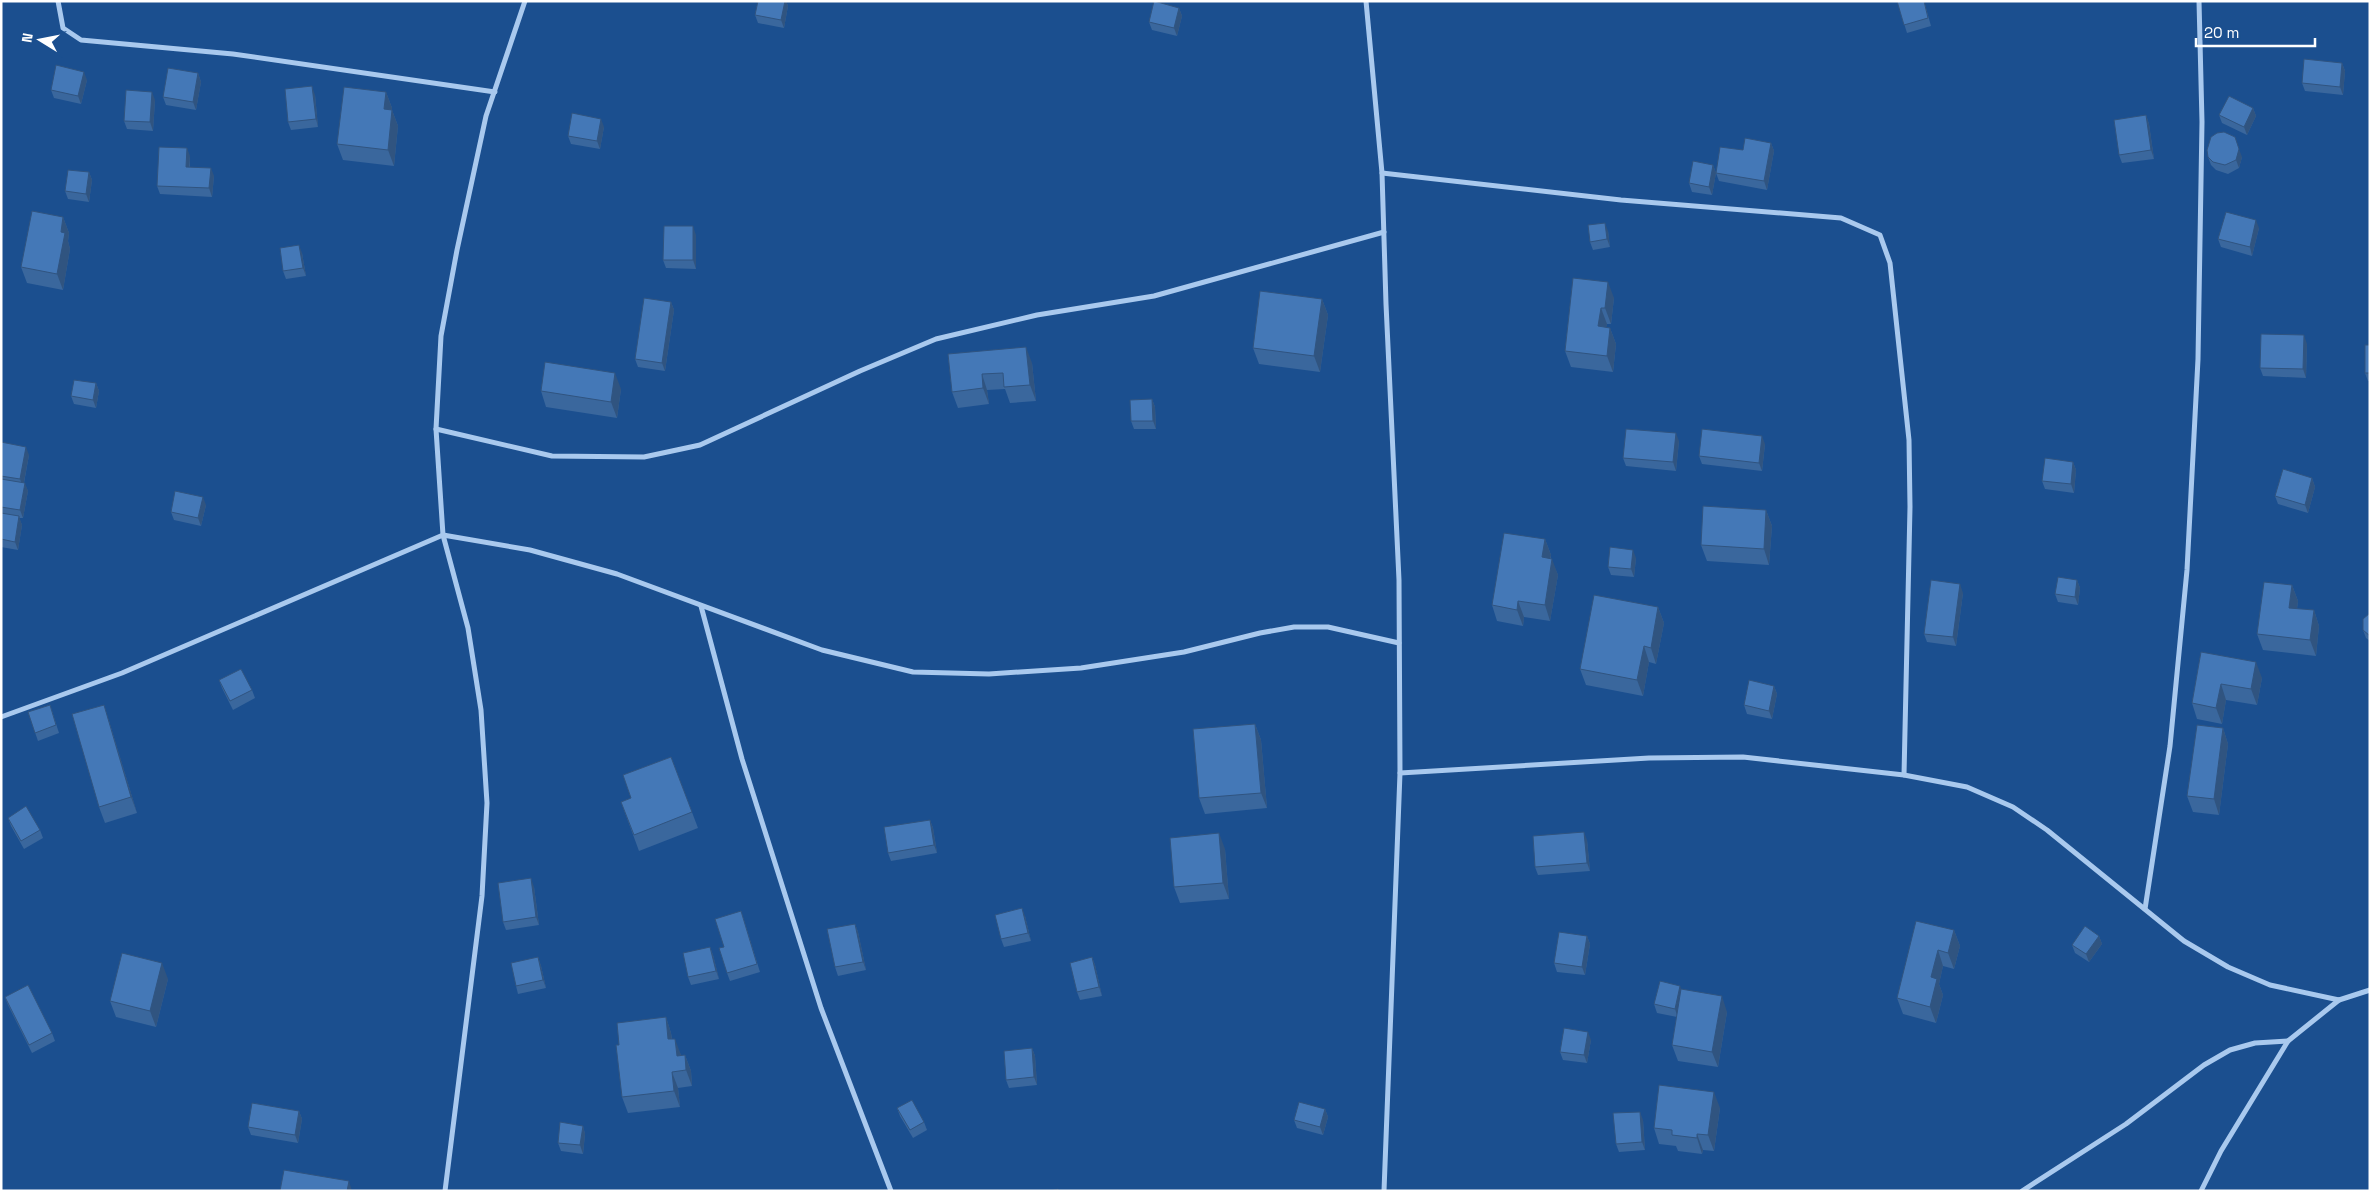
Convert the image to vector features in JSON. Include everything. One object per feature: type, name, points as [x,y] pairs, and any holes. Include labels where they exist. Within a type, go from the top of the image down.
[{"type":"street","points":[[58,1],[63,28],[81,40],[252,57],[494,92]]},
{"type":"street","points":[[445,1191],[482,896],[487,803],[481,710],[470,638],[443,535],[436,429],[442,336],[463,221],[486,116],[525,1]]},
{"type":"street","points":[[1366,1],[1382,174],[1399,580],[1400,773],[1384,1191]]},
{"type":"street","points":[[2145,909],[2170,746],[2187,570],[2198,358],[2202,122],[2199,1]]},
{"type":"street","points":[[1382,174],[1621,200],[1841,218],[1880,235],[1890,263],[1909,440],[1910,507],[1904,775]]},
{"type":"street","points":[[436,429],[552,456],[644,457],[700,445],[860,372],[936,340],[1037,315],[1154,296],[1384,232]]},
{"type":"street","points":[[1,717],[122,673],[443,535],[530,550],[617,574],[822,650],[913,672],[989,674],[1081,668],[1184,652],[1260,633],[1294,627],[1328,627],[1399,643]]},
{"type":"street","points":[[701,606],[742,759],[821,1008],[891,1191]]},
{"type":"street","points":[[1400,773],[1648,758],[1743,757],[1904,775],[1967,787],[2013,807],[2047,830],[2184,940],[2228,967],[2270,985],[2338,1000]]},
{"type":"street","points":[[2201,1191],[2221,1151],[2288,1041],[2338,1000],[2370,990]]},
{"type":"street","points":[[2022,1191],[2126,1124],[2204,1065],[2230,1050],[2255,1043],[2288,1041]]},
{"type":"building","points":[[758,1],[785,1],[781,20],[755,15]]},
{"type":"building","points":[[1154,1],[1179,8],[1174,28],[1149,22]]},
{"type":"building","points":[[1897,1],[1924,1],[1928,18],[1904,25]]},
{"type":"building","points":[[2304,59],[2342,63],[2340,87],[2302,83]]},
{"type":"building","points":[[56,65],[84,72],[78,96],[51,90]]},
{"type":"building","points":[[168,68],[198,73],[193,102],[163,97]]},
{"type":"building","points":[[312,86],[316,119],[288,122],[285,89]]},
{"type":"building","points":[[344,87],[386,92],[384,109],[392,110],[388,150],[337,144]]},
{"type":"building","points":[[126,90],[152,92],[150,122],[124,121]]},
{"type":"building","points":[[2229,96],[2253,108],[2244,127],[2219,115]]},
{"type":"building","points":[[572,113],[601,119],[597,141],[568,136]]},
{"type":"building","points":[[2146,115],[2151,150],[2119,155],[2114,120]]},
{"type":"building","points":[[2224,132],[2235,137],[2239,149],[2236,160],[2225,165],[2213,162],[2208,157],[2207,150],[2211,137],[2217,133]]},
{"type":"building","points":[[1745,138],[1771,143],[1764,181],[1716,173],[1720,147],[1743,150]]},
{"type":"building","points":[[159,147],[187,148],[186,167],[211,168],[209,188],[157,186]]},
{"type":"building","points":[[1693,161],[1713,165],[1709,187],[1689,183]]},
{"type":"building","points":[[68,170],[89,172],[86,194],[65,191]]},
{"type":"building","points":[[32,211],[63,217],[61,232],[65,233],[57,274],[21,267]]},
{"type":"building","points":[[2226,212],[2256,220],[2250,247],[2218,239]]},
{"type":"building","points":[[1605,223],[1607,239],[1590,242],[1588,225]]},
{"type":"building","points":[[664,226],[693,226],[693,260],[663,260]]},
{"type":"building","points":[[299,245],[303,268],[283,271],[280,248]]},
{"type":"building","points":[[1573,278],[1608,282],[1605,308],[1601,308],[1598,326],[1610,328],[1607,356],[1565,351]]},
{"type":"building","points":[[1260,291],[1322,299],[1314,356],[1253,348]]},
{"type":"building","points":[[644,298],[671,302],[662,363],[635,359]]},
{"type":"building","points":[[2261,334],[2304,335],[2303,369],[2260,368]]},
{"type":"building","points":[[2365,345],[2370,345],[2370,373],[2365,373]]},
{"type":"building","points":[[1026,347],[1030,385],[1004,387],[1003,373],[982,374],[983,388],[952,392],[948,354]]},
{"type":"building","points":[[545,362],[615,373],[611,402],[541,391]]},
{"type":"building","points":[[74,380],[96,383],[93,400],[71,396]]},
{"type":"building","points":[[1152,399],[1153,421],[1131,421],[1130,400]]},
{"type":"building","points":[[1626,429],[1676,433],[1673,462],[1623,458]]},
{"type":"building","points":[[1702,429],[1762,436],[1759,463],[1699,456]]},
{"type":"building","points":[[1,442],[26,447],[20,479],[1,476]]},
{"type":"building","points":[[2045,458],[2073,462],[2071,484],[2042,481]]},
{"type":"building","points":[[2283,469],[2312,478],[2305,505],[2275,496]]},
{"type":"building","points":[[1,479],[25,483],[20,510],[1,507]]},
{"type":"building","points":[[175,491],[203,497],[198,518],[171,512]]},
{"type":"building","points":[[1703,506],[1766,510],[1764,549],[1701,545]]},
{"type":"building","points":[[1,513],[19,516],[15,542],[1,539]]},
{"type":"building","points":[[1504,533],[1545,539],[1542,557],[1552,559],[1545,605],[1518,601],[1517,610],[1492,605]]},
{"type":"building","points":[[1610,547],[1633,550],[1631,569],[1608,567]]},
{"type":"building","points":[[2058,577],[2077,580],[2075,597],[2055,594]]},
{"type":"building","points":[[1931,580],[1960,584],[1953,637],[1924,634]]},
{"type":"building","points":[[2264,582],[2292,585],[2289,608],[2314,610],[2310,640],[2257,634]]},
{"type":"building","points":[[1594,595],[1658,607],[1651,648],[1644,646],[1637,680],[1580,669]]},
{"type":"building","points":[[2370,613],[2370,636],[2363,630],[2363,619]]},
{"type":"building","points":[[2201,652],[2256,662],[2251,689],[2221,684],[2216,708],[2192,703]]},
{"type":"building","points":[[241,669],[252,690],[230,701],[219,680]]},
{"type":"building","points":[[1749,680],[1774,686],[1769,711],[1744,705]]},
{"type":"building","points":[[50,705],[56,725],[35,733],[28,712]]},
{"type":"building","points":[[104,705],[131,797],[99,807],[72,714]]},
{"type":"building","points":[[1255,724],[1261,793],[1199,798],[1193,729]]},
{"type":"building","points":[[2197,725],[2223,728],[2214,799],[2187,796]]},
{"type":"building","points":[[671,757],[692,812],[634,835],[621,802],[631,798],[623,775]]},
{"type":"building","points":[[26,806],[40,830],[21,841],[8,818]]},
{"type":"building","points":[[930,820],[934,845],[888,853],[884,827]]},
{"type":"building","points":[[1584,832],[1587,863],[1535,867],[1533,836]]},
{"type":"building","points":[[1219,833],[1223,883],[1174,887],[1170,838]]},
{"type":"building","points":[[531,878],[536,917],[503,922],[498,883]]},
{"type":"building","points":[[1022,908],[1028,933],[1001,939],[995,915]]},
{"type":"building","points":[[741,911],[757,964],[727,973],[719,948],[724,947],[715,919]]},
{"type":"building","points":[[1916,921],[1954,930],[1948,953],[1938,950],[1931,977],[1937,979],[1930,1007],[1897,998]]},
{"type":"building","points":[[855,924],[863,962],[835,967],[827,929]]},
{"type":"building","points":[[2085,926],[2099,936],[2086,954],[2072,945]]},
{"type":"building","points":[[1559,932],[1587,936],[1582,967],[1554,963]]},
{"type":"building","points":[[710,947],[716,971],[688,977],[683,953]]},
{"type":"building","points":[[122,953],[162,963],[150,1011],[110,1001]]},
{"type":"building","points":[[538,957],[543,980],[516,986],[511,963]]},
{"type":"building","points":[[1092,957],[1099,987],[1077,992],[1070,963]]},
{"type":"building","points":[[1660,981],[1680,986],[1675,1009],[1654,1004]]},
{"type":"building","points":[[28,985],[52,1033],[29,1045],[5,997]]},
{"type":"building","points":[[1681,989],[1722,996],[1712,1052],[1672,1045]]},
{"type":"building","points":[[666,1017],[668,1039],[675,1039],[677,1056],[685,1055],[686,1070],[672,1072],[674,1091],[622,1097],[616,1045],[619,1045],[617,1023]]},
{"type":"building","points":[[1564,1028],[1588,1032],[1584,1055],[1560,1052]]},
{"type":"building","points":[[1032,1048],[1034,1077],[1006,1080],[1004,1051]]},
{"type":"building","points":[[1659,1085],[1714,1092],[1708,1135],[1697,1134],[1697,1138],[1672,1135],[1672,1130],[1654,1128]]},
{"type":"building","points":[[912,1100],[924,1122],[910,1130],[897,1108]]},
{"type":"building","points":[[1299,1102],[1325,1109],[1320,1127],[1294,1120]]},
{"type":"building","points":[[252,1103],[299,1111],[295,1135],[248,1127]]},
{"type":"building","points":[[1640,1112],[1642,1142],[1616,1144],[1613,1113]]},
{"type":"building","points":[[560,1122],[583,1126],[580,1145],[558,1143]]},
{"type":"building","points":[[284,1170],[349,1181],[347,1191],[280,1191]]}]
